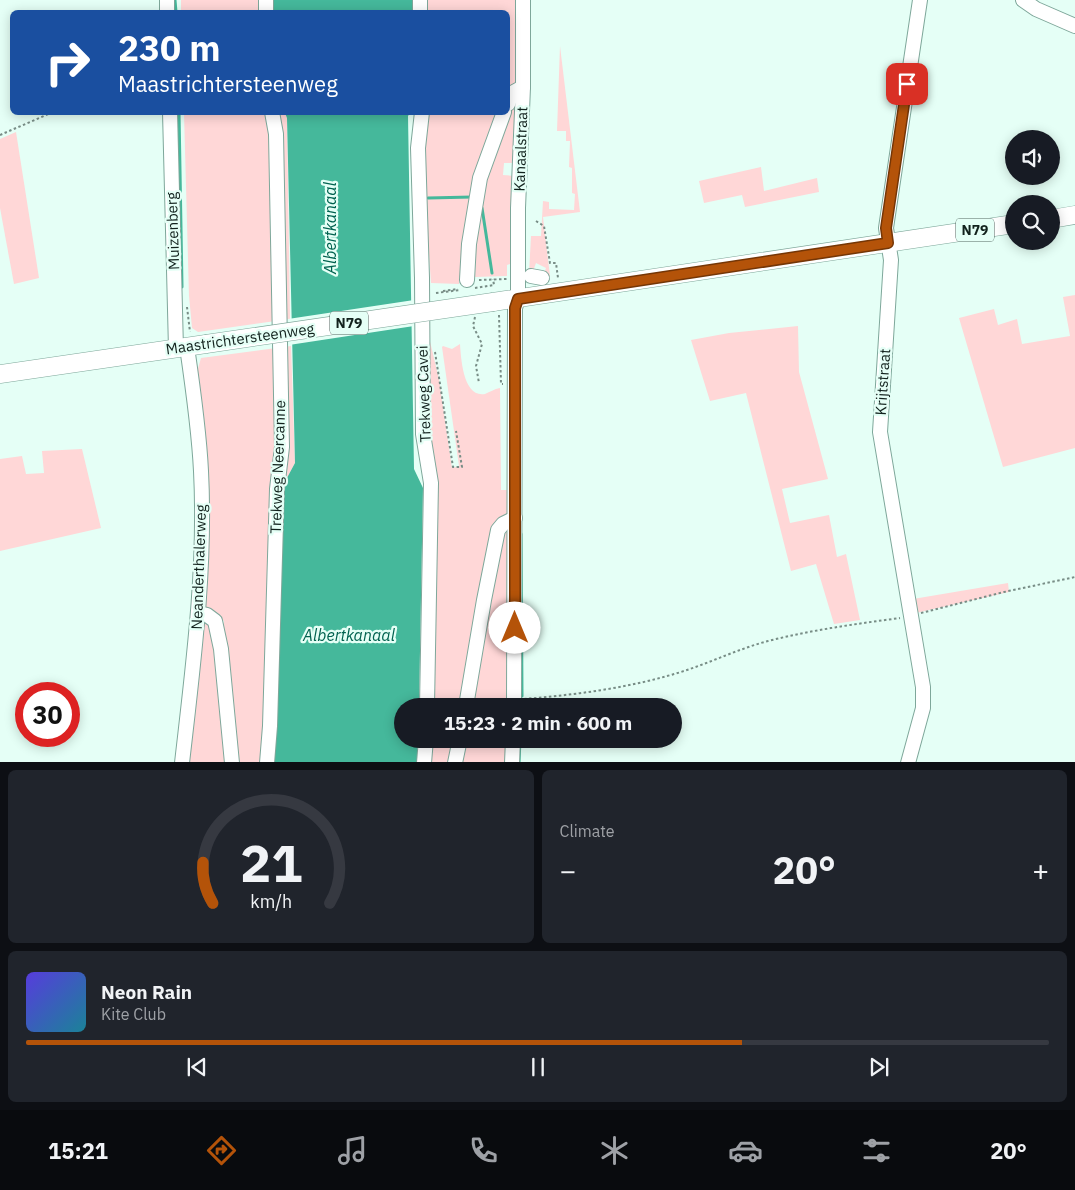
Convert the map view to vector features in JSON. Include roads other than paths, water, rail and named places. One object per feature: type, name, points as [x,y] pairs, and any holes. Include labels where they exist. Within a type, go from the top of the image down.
[{"type":"main road","points":[[1060,218],[1075,215]]},
{"type":"main road","name":"Maastrichtersteenweg","points":[[0,374],[206,344],[496,306],[518,299],[1005,225]]},
{"type":"street","name":"Kanaalstraat","points":[[514,698],[515,308],[518,299],[518,208],[523,87],[523,0]]},
{"type":"street","name":"Krijtstraat","points":[[908,762],[923,708],[924,687],[880,432],[891,260],[886,228],[920,0]]},
{"type":"street","points":[[1023,0],[1036,9],[1075,26]]},
{"type":"street","points":[[510,98],[512,92],[523,87]]},
{"type":"street","name":"Muizenberg","points":[[170,115],[181,348],[191,372]]},
{"type":"street","name":"Trekweg Neercanne","points":[[268,762],[277,489],[282,447],[276,134],[273,115]]},
{"type":"street","name":"Trekweg Cavei","points":[[422,115],[418,148],[422,278],[423,434],[431,483],[427,698]]},
{"type":"street","points":[[471,280],[469,244],[480,178],[503,115]]},
{"type":"street","name":"Neanderthalerweg","points":[[182,762],[199,613],[202,526],[201,470],[191,372]]},
{"type":"street","points":[[467,698],[498,530],[503,524],[515,518]]},
{"type":"street","points":[[199,613],[207,615],[215,621],[221,648],[232,762]]},
{"type":"street","points":[[424,762],[425,748]]},
{"type":"street","points":[[455,762],[458,748]]},
{"type":"street","points":[[512,762],[513,748]]},
{"type":"water","points":[[271,0],[413,0],[414,10],[272,10]]},
{"type":"water","name":"Albertkanaal","points":[[286,115],[409,115],[414,469],[423,488],[419,698],[394,698],[394,748],[418,748],[417,762],[272,762],[281,489],[295,463]]},
{"type":"waterway","points":[[175,0],[176,10]]},
{"type":"waterway","points":[[179,115],[182,287]]},
{"type":"waterway","points":[[428,198],[472,197]]},
{"type":"waterway","points":[[482,208],[492,273]]},
{"type":"waterway","points":[[521,534],[522,696]]},
{"type":"waterway","points":[[519,762],[520,748]]}]
